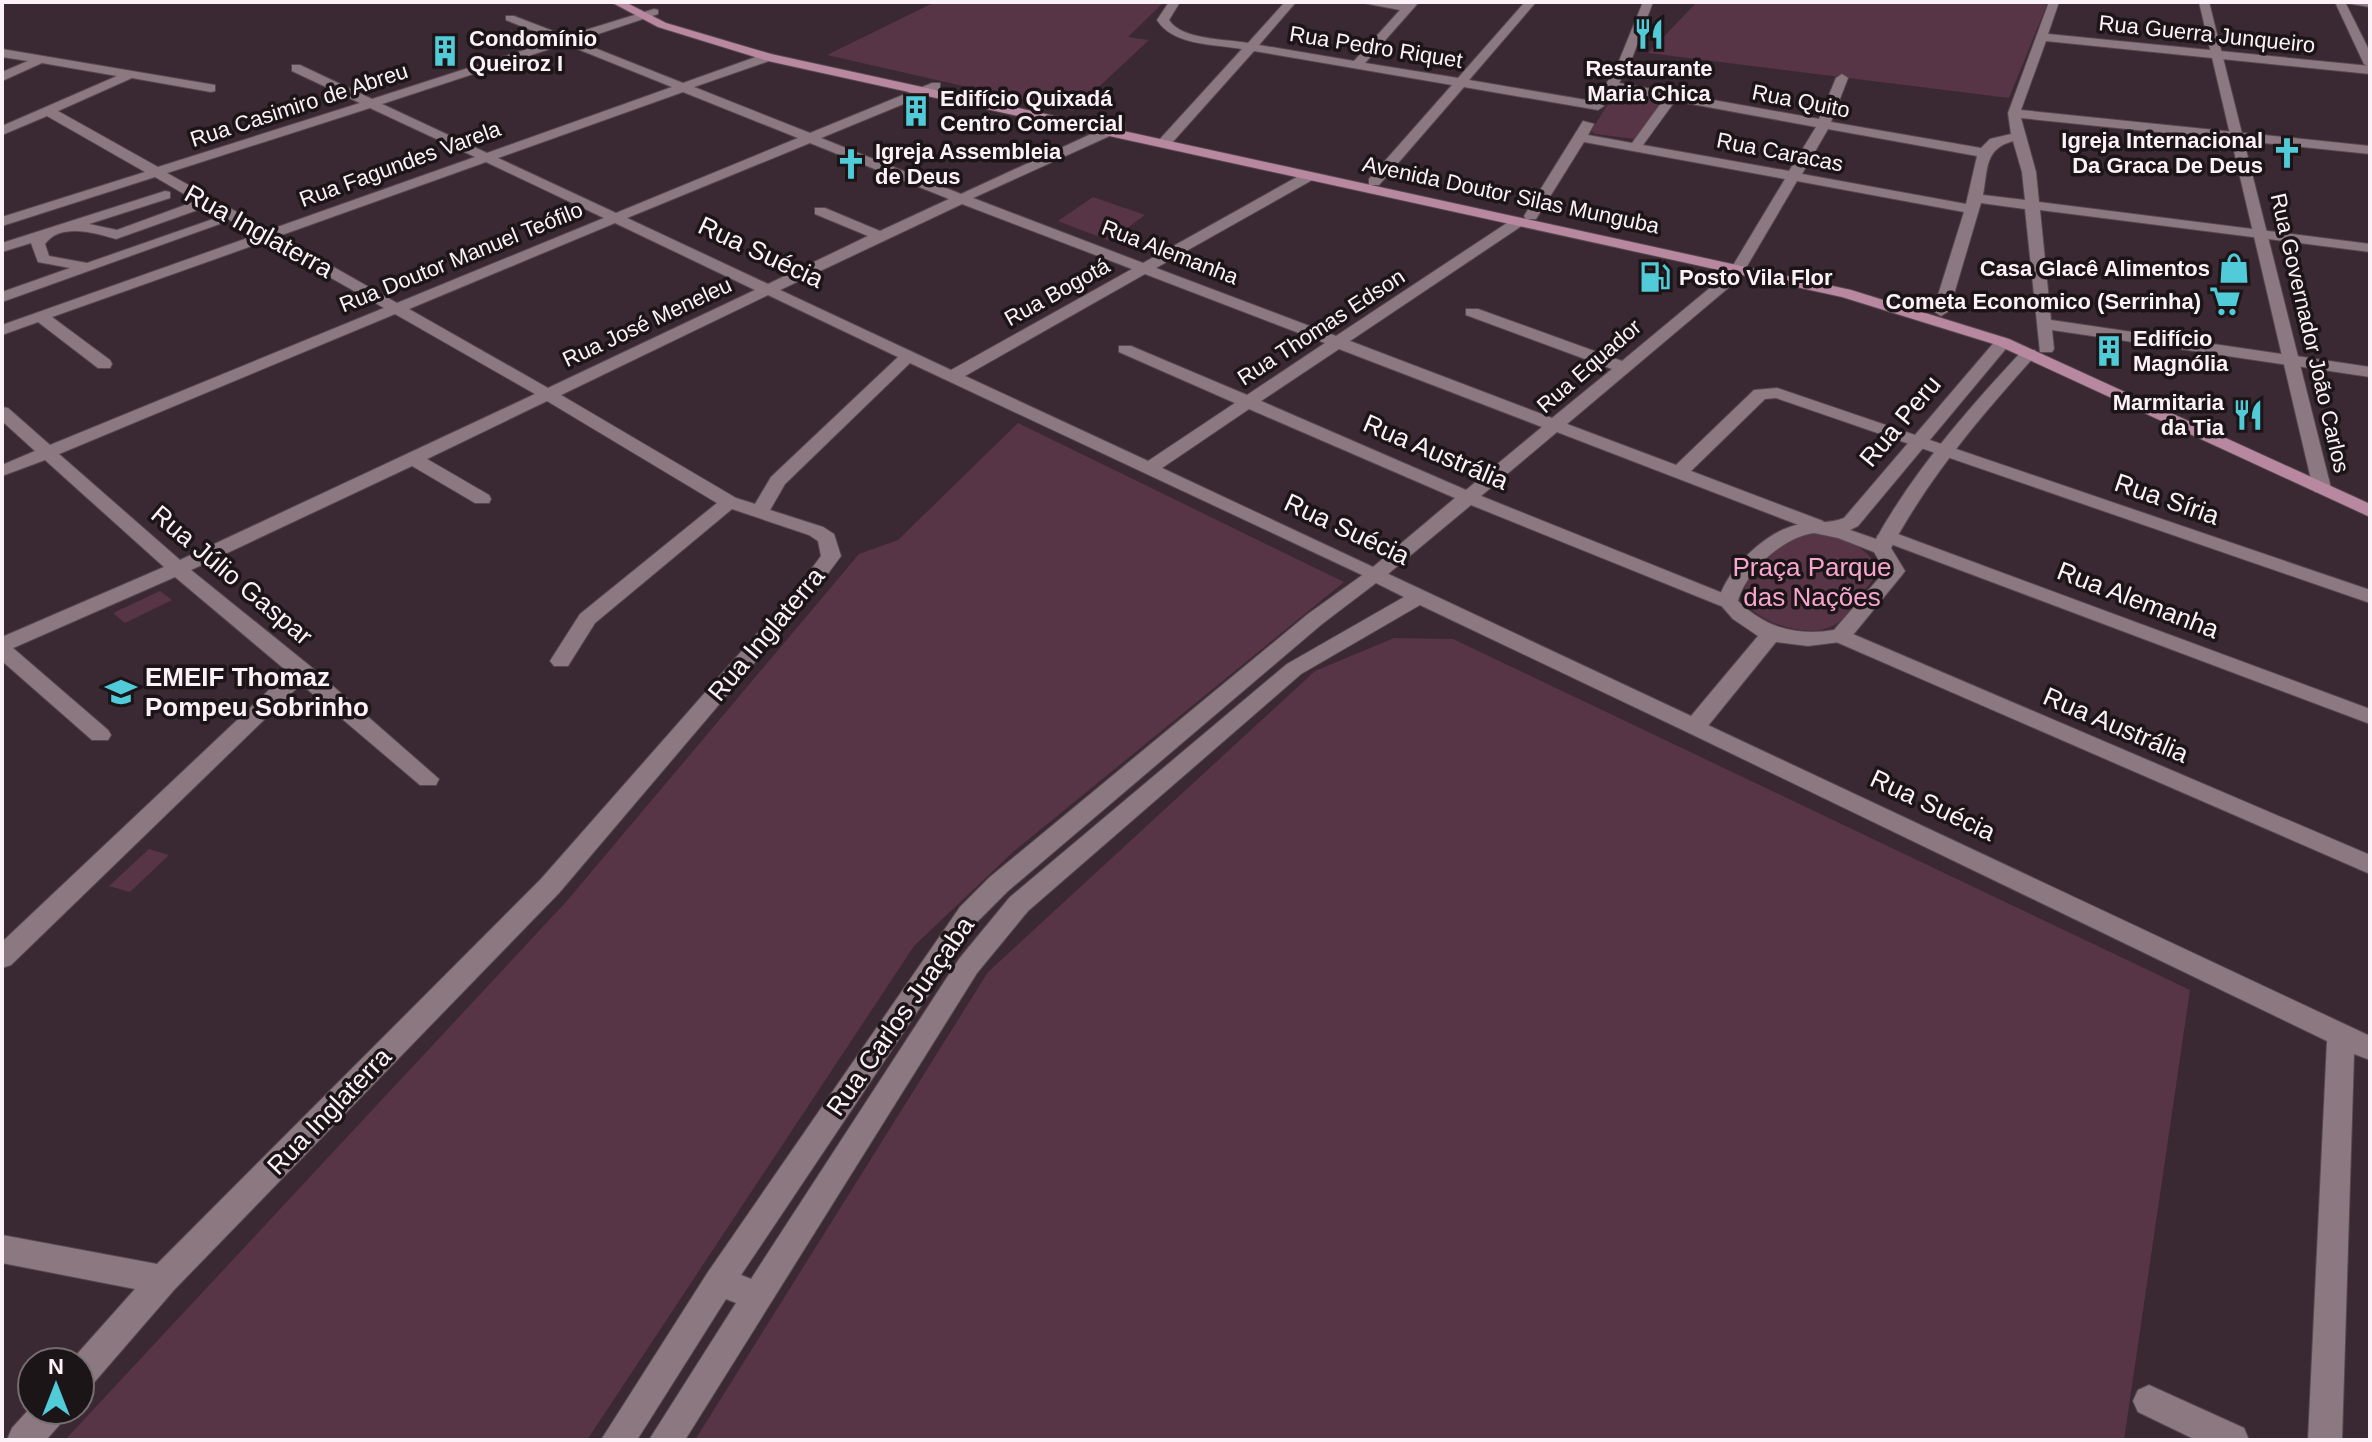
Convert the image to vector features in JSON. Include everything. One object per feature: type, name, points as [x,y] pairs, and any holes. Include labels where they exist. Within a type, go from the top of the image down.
[{"type":"main road","name":"Avenida Doutor Silas Munguba","points":[[616,2],[757,48],[1168,140],[1374,182],[1524,219]]},
{"type":"main road","name":"Avenida Doutor Silas Munguba","points":[[634,2],[648,14],[696,37],[768,57],[932,88]]},
{"type":"main road","name":"Avenida Doutor Silas Munguba","points":[[1168,140],[1309,176],[1741,265],[1941,311],[2038,351],[2321,482],[2370,499]]},
{"type":"main road","name":"Avenida Doutor Silas Munguba","points":[[1741,265],[2038,351]]},
{"type":"main road","name":"Avenida Doutor Silas Munguba","points":[[2321,482],[2370,511]]},
{"type":"street","points":[[1168,140],[1291,2]]},
{"type":"street","points":[[1363,2],[1411,5]]},
{"type":"street","points":[[1374,182],[1531,2]]},
{"type":"street","name":"Rua Thomas Edson","points":[[1148,469],[1524,219],[1612,86],[1648,2]]},
{"type":"street","points":[[1884,542],[1947,452],[2003,381],[2038,351],[2044,324],[2029,172],[2014,113],[2054,2]]},
{"type":"street","name":"Rua Governador João Carlos","points":[[2204,2],[2239,135],[2321,482]]},
{"type":"street","points":[[2370,4],[2342,2],[2370,67]]},
{"type":"street","points":[[1357,64],[1411,5]]},
{"type":"street","name":"Rua Pedro Riquet","points":[[1171,6],[1163,20],[1173,31],[1204,40],[1598,106]]},
{"type":"street","name":"Rua Casimiro de Abreu","points":[[2,222],[648,14]]},
{"type":"street","name":"Rua Alemanha","points":[[510,18],[678,88],[962,199],[1824,528]]},
{"type":"street","name":"Rua Guerra Junqueiro","points":[[2039,37],[2370,67]]},
{"type":"street","points":[[2,53],[211,88]]},
{"type":"street","name":"Rua Fagundes Varela","points":[[2,330],[768,57]]},
{"type":"street","points":[[2,77],[40,60]]},
{"type":"street","name":"Rua Suécia","points":[[296,68],[910,354],[2370,1049]]},
{"type":"street","points":[[2,131],[130,74]]},
{"type":"street","name":"Rua Equador","points":[[1375,575],[1555,427],[1741,265],[1823,126],[1842,78]]},
{"type":"street","name":"Rua Quito","points":[[1612,86],[1984,153]]},
{"type":"street","name":"Rua Doutor Manuel Teófilo","points":[[2,471],[932,88]]},
{"type":"street","points":[[1635,147],[1672,97]]},
{"type":"street","name":"Rua Inglaterra","points":[[48,111],[549,395],[729,502],[816,531],[827,538],[831,556],[805,591],[550,886],[163,1280],[96,1357]]},
{"type":"street","points":[[2014,113],[2370,150]]},
{"type":"street","name":"Rua José Meneleu","points":[[7,641],[178,569],[1115,128]]},
{"type":"street","points":[[1941,311],[1974,204],[1984,153],[1995,142],[2018,136]]},
{"type":"street","name":"Rua Caracas","points":[[1580,137],[1791,178],[1974,204],[2031,205],[2370,248]]},
{"type":"street","name":"Rua Bogotá","points":[[952,376],[1309,176]]},
{"type":"street","points":[[2,248],[165,195]]},
{"type":"street","points":[[116,235],[206,202]]},
{"type":"street","points":[[820,211],[880,236]]},
{"type":"street","points":[[2,297],[221,221]]},
{"type":"street","points":[[64,228],[106,230],[116,235],[120,244],[114,258]]},
{"type":"street","points":[[44,235],[38,244],[43,259],[89,267]]},
{"type":"street","points":[[1472,312],[1623,367]]},
{"type":"street","points":[[40,316],[104,364]]},
{"type":"street","points":[[2044,324],[2370,372]]},
{"type":"street","name":"Rua Peru","points":[[1728,602],[1735,584],[1775,539],[1800,528],[1824,528],[1851,522],[2003,342]]},
{"type":"street","name":"Rua Austrália","points":[[1125,349],[1470,498],[1728,602]]},
{"type":"street","points":[[759,513],[777,481],[910,354]]},
{"type":"street","points":[[1977,372],[2003,381]]},
{"type":"street","points":[[1677,474],[1760,394],[1777,393],[1919,442]]},
{"type":"street","name":"Rua Júlio Gaspar","points":[[2,412],[178,569],[428,779]]},
{"type":"street","name":"Rua Síria","points":[[1919,442],[2370,597]]},
{"type":"street","points":[[412,458],[482,499]]},
{"type":"street","points":[[561,661],[587,619],[729,502]]},
{"type":"street","points":[[1824,528],[1884,542]]},
{"type":"street","points":[[1728,602],[1746,621],[1770,635],[1809,641],[1841,636],[1895,571],[1884,542]]},
{"type":"street","name":"Rua Alemanha","points":[[1884,542],[2370,717]]},
{"type":"street","name":"Rua Carlos Juaçaba","points":[[618,1440],[719,1282],[969,914],[999,884],[1330,607],[1375,575]]},
{"type":"street","name":"Rua Carlos Juaçaba","points":[[666,1440],[968,966],[993,933],[1019,904],[1294,669],[1419,597]]},
{"type":"street","points":[[1330,607],[1351,600],[1366,603],[1375,611],[1374,620],[1369,624]]},
{"type":"street","points":[[1695,727],[1770,635]]},
{"type":"street","name":"Rua Austrália","points":[[1841,636],[2370,865]]},
{"type":"street","points":[[7,641],[100,735]]},
{"type":"street","points":[[2,958],[302,671]]},
{"type":"street","points":[[2325,1440],[2341,1033]]},
{"type":"street","points":[[2,1249],[163,1280]]},
{"type":"street","points":[[719,1282],[758,1296]]},
{"type":"street","points":[[2149,1401],[2232,1440]]},
{"type":"green space","points":[[935,2],[1163,3],[1128,37],[1149,40],[1073,111],[827,55]]},
{"type":"green space","points":[[1697,2],[2048,2],[2009,98],[1648,53]]},
{"type":"green space","points":[[1623,91],[1664,101],[1635,139],[1595,134],[1591,131],[1615,93]]},
{"type":"green space","points":[[1093,197],[1145,215],[1110,241],[1058,221]]},
{"type":"green space","points":[[1018,423],[1344,582],[1013,852],[914,946],[587,1440],[65,1440],[78,1426],[96,1426],[96,1407],[566,902],[859,554],[898,540]]},
{"type":"green space","name":"Praça Parque das Nações","points":[[1807,532],[1846,540],[1863,550],[1876,565],[1871,582],[1845,617],[1828,628],[1816,630],[1788,628],[1774,623],[1751,609],[1743,600],[1746,582],[1786,539]]},
{"type":"green space","points":[[160,591],[172,600],[125,623],[113,613]]},
{"type":"green space","points":[[1394,638],[1453,639],[2190,990],[2124,1440],[695,1440],[988,972],[1315,671]]},
{"type":"green space","points":[[149,849],[169,855],[130,892],[109,886]]},
{"type":"place","name":"Restaurante Maria Chica","points":[[1649,34]]},
{"type":"place","name":"Condomínio Queiroz I","points":[[445,51]]},
{"type":"place","name":"Edifício Quixadá Centro Comercial","points":[[916,111]]},
{"type":"place","name":"Igreja Internacional Da Graca De Deus","points":[[2287,153]]},
{"type":"place","name":"Igreja Assembleia de Deus","points":[[851,164]]},
{"type":"place","name":"Casa Glacê Alimentos","points":[[2234,268]]},
{"type":"place","name":"Posto Vila Flor","points":[[1655,277]]},
{"type":"place","name":"Cometa Economico (Serrinha)","points":[[2225,301]]},
{"type":"place","name":"Edifício Magnólia","points":[[2109,351]]},
{"type":"place","name":"Marmitaria da Tia","points":[[2248,415]]},
{"type":"place","name":"EMEIF Thomaz Pompeu Sobrinho","points":[[121,692]]}]
